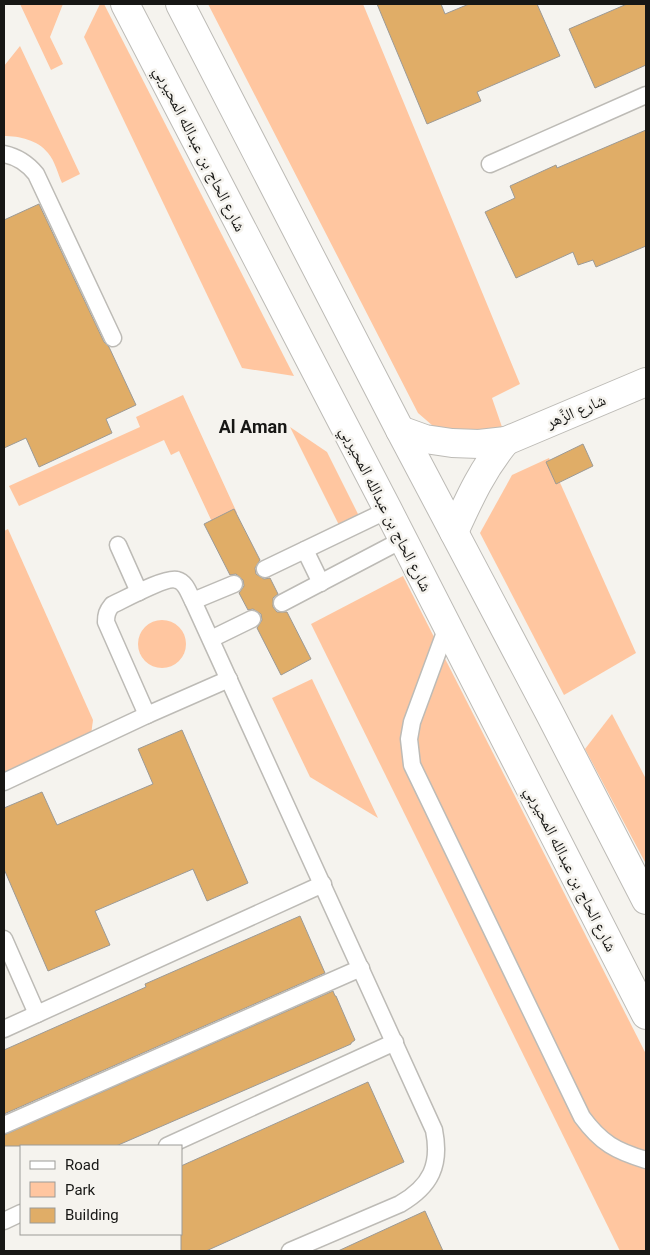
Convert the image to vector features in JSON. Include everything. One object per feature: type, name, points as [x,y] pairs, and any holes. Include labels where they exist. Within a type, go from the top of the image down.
[{"type":"street","name":"شارع الحاج بن عبدالله المحيربي","points":[[125,4],[388,510],[646,1015]]},
{"type":"street","points":[[180,4],[646,900]]},
{"type":"street","name":"شارع الزَّهر","points":[[400,430],[426,439],[452,443],[479,444],[506,441],[646,382]]},
{"type":"street","name":"شارع الزَّهر","points":[[454,532],[477,482],[490,460],[506,441]]},
{"type":"lane","points":[[490,164],[646,95]]},
{"type":"lane","points":[[4,154],[15,156],[27,163],[36,174],[113,338]]},
{"type":"lane","points":[[265,569],[388,510]]},
{"type":"lane","points":[[282,603],[402,540]]},
{"type":"lane","points":[[118,545],[139,592]]},
{"type":"lane","points":[[305,550],[321,582]]},
{"type":"lane","points":[[147,715],[106,622],[106,616],[112,605],[171,579],[177,579],[186,588],[211,639],[434,1130],[438,1148],[435,1165],[428,1181],[416,1195],[400,1204],[290,1251]]},
{"type":"lane","points":[[193,601],[234,584]]},
{"type":"lane","points":[[211,639],[252,619]]},
{"type":"lane","points":[[447,627],[412,722],[409,739],[412,765],[582,1117],[592,1131],[604,1142],[616,1150],[646,1160]]},
{"type":"lane","points":[[4,782],[229,679]]},
{"type":"lane","points":[[4,1028],[323,884]]},
{"type":"lane","points":[[4,939],[37,1014]]},
{"type":"lane","points":[[4,1125],[361,968]]},
{"type":"lane","points":[[169,1145],[395,1042]]},
{"type":"lane","points":[[4,1221],[20,1213]]},
{"type":"green space","points":[[20,4],[63,4],[50,37],[63,64],[51,70]]},
{"type":"green space","points":[[100,4],[104,4],[294,376],[242,368],[84,37]]},
{"type":"green space","points":[[208,4],[363,4],[520,384],[492,398],[502,427],[485,438],[440,432],[418,413]]},
{"type":"green space","points":[[20,46],[80,174],[62,183],[53,160],[44,149],[28,140],[4,136],[4,66]]},
{"type":"green space","points":[[183,395],[237,513],[213,524],[179,451],[171,455],[164,440],[19,506],[9,486],[140,427],[136,417]]},
{"type":"green space","points":[[290,427],[327,452],[361,520],[341,529]]},
{"type":"green space","points":[[549,458],[636,653],[564,695],[480,533],[512,475]]},
{"type":"green space","points":[[8,529],[93,720],[91,735],[4,774],[4,531]]},
{"type":"green space","points":[[403,576],[646,1054],[646,1251],[620,1251],[311,624]]},
{"type":"green space","points":[[157,620],[167,620],[179,627],[186,639],[186,649],[179,661],[167,668],[157,668],[149,664],[142,657],[138,649],[138,639],[142,631],[149,624]]},
{"type":"green space","points":[[312,679],[378,818],[310,777],[272,698]]},
{"type":"green space","points":[[612,714],[646,779],[646,864],[585,749]]},
{"type":"building","points":[[377,4],[441,4],[445,14],[469,4],[537,4],[560,56],[477,92],[481,101],[427,124]]},
{"type":"building","points":[[627,4],[646,4],[646,65],[595,88],[569,29]]},
{"type":"building","points":[[646,130],[646,246],[596,267],[593,260],[578,265],[573,252],[516,278],[485,212],[515,198],[510,186],[556,165],[557,168]]},
{"type":"building","points":[[39,204],[136,405],[106,419],[112,433],[39,467],[26,438],[4,448],[4,220]]},
{"type":"building","points":[[583,444],[593,466],[556,484],[546,462]]},
{"type":"building","points":[[234,509],[260,560],[255,568],[256,574],[264,579],[270,578],[278,594],[273,598],[273,607],[277,612],[287,612],[311,659],[281,675],[257,628],[262,620],[261,614],[253,609],[248,610],[239,593],[244,586],[243,580],[236,574],[230,575],[204,524]]},
{"type":"building","points":[[182,730],[248,883],[207,901],[193,869],[95,911],[110,945],[48,971],[4,869],[4,808],[42,792],[57,825],[153,784],[138,749]]},
{"type":"building","points":[[300,916],[325,973],[4,1114],[4,1050],[146,987],[145,984]]},
{"type":"building","points":[[333,991],[355,1040],[351,1044],[118,1145],[4,1146],[4,1135]]},
{"type":"building","points":[[368,1082],[404,1162],[206,1251],[181,1251],[182,1166]]},
{"type":"building","points":[[425,1211],[443,1251],[338,1251]]},
{"type":"district","name":"Al Aman","points":[[253,426]]}]
